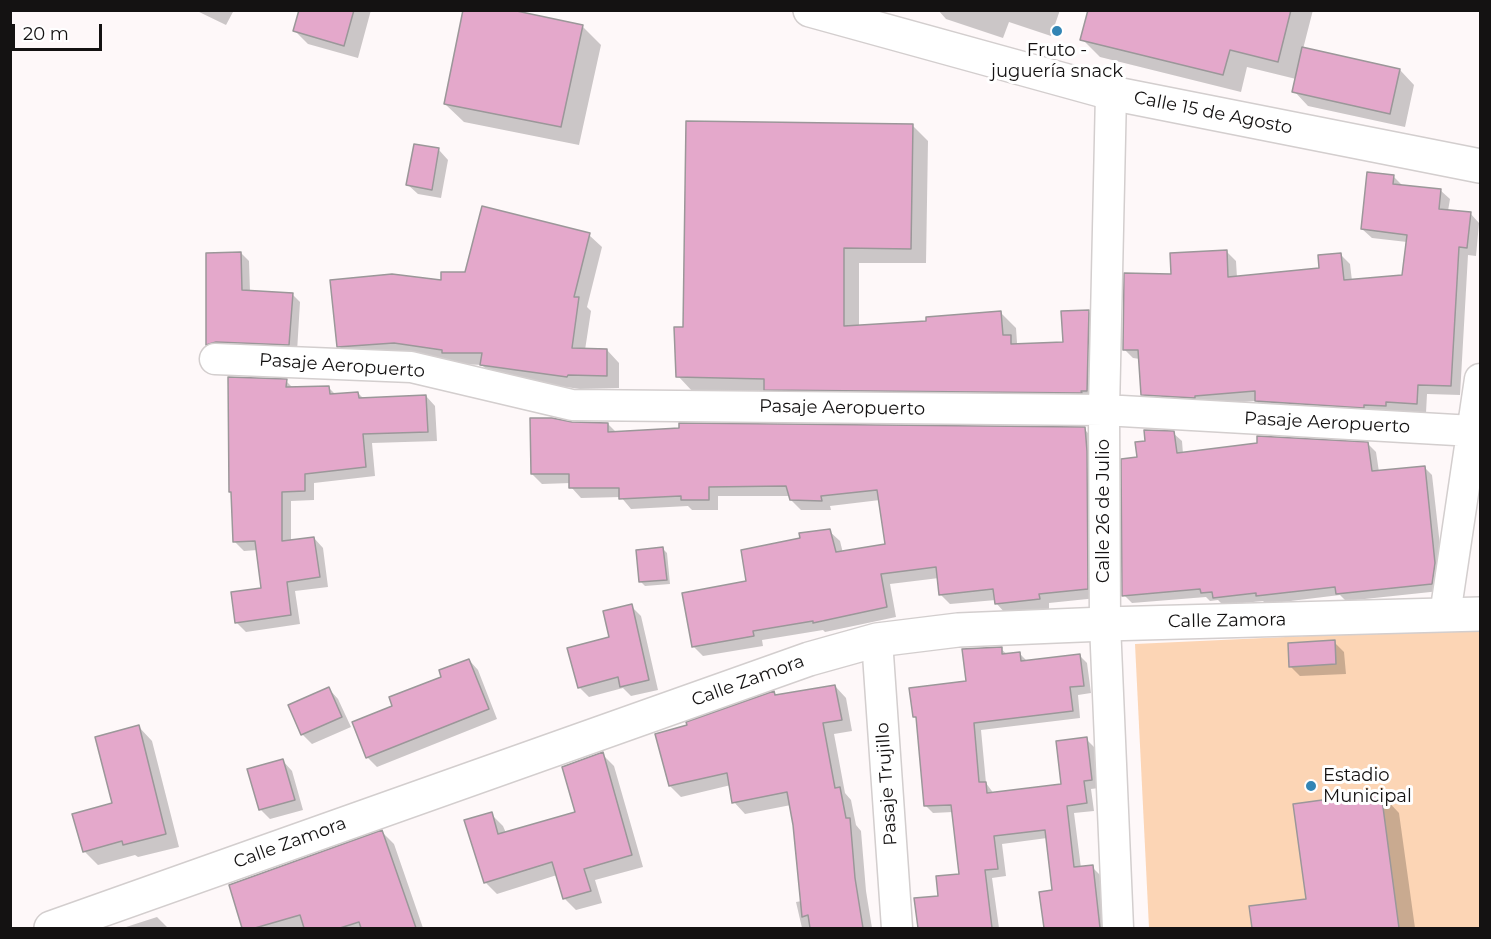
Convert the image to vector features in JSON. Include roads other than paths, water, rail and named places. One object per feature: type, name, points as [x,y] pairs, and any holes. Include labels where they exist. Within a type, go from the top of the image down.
[{"type":"street","name":"Calle 15 de Agosto","points":[[810,10],[1111,93],[1480,166]]},
{"type":"street","name":"Calle 26 de Julio","points":[[1111,93],[1104,410],[1105,624],[1118,928]]},
{"type":"street","name":"Pasaje Aeropuerto","points":[[214,359],[411,367],[572,405],[1104,410],[1473,431]]},
{"type":"street","points":[[1445,615],[1480,379]]},
{"type":"street","name":"Calle Zamora","points":[[51,928],[809,659],[877,640],[958,630],[1480,614]]},
{"type":"street","name":"Pasaje Trujillo","points":[[877,640],[897,928]]},
{"type":"place","name":"Fruto - juguería snack","points":[[1057,31]]},
{"type":"place","name":"Estadio Municipal","points":[[1311,786]]}]
